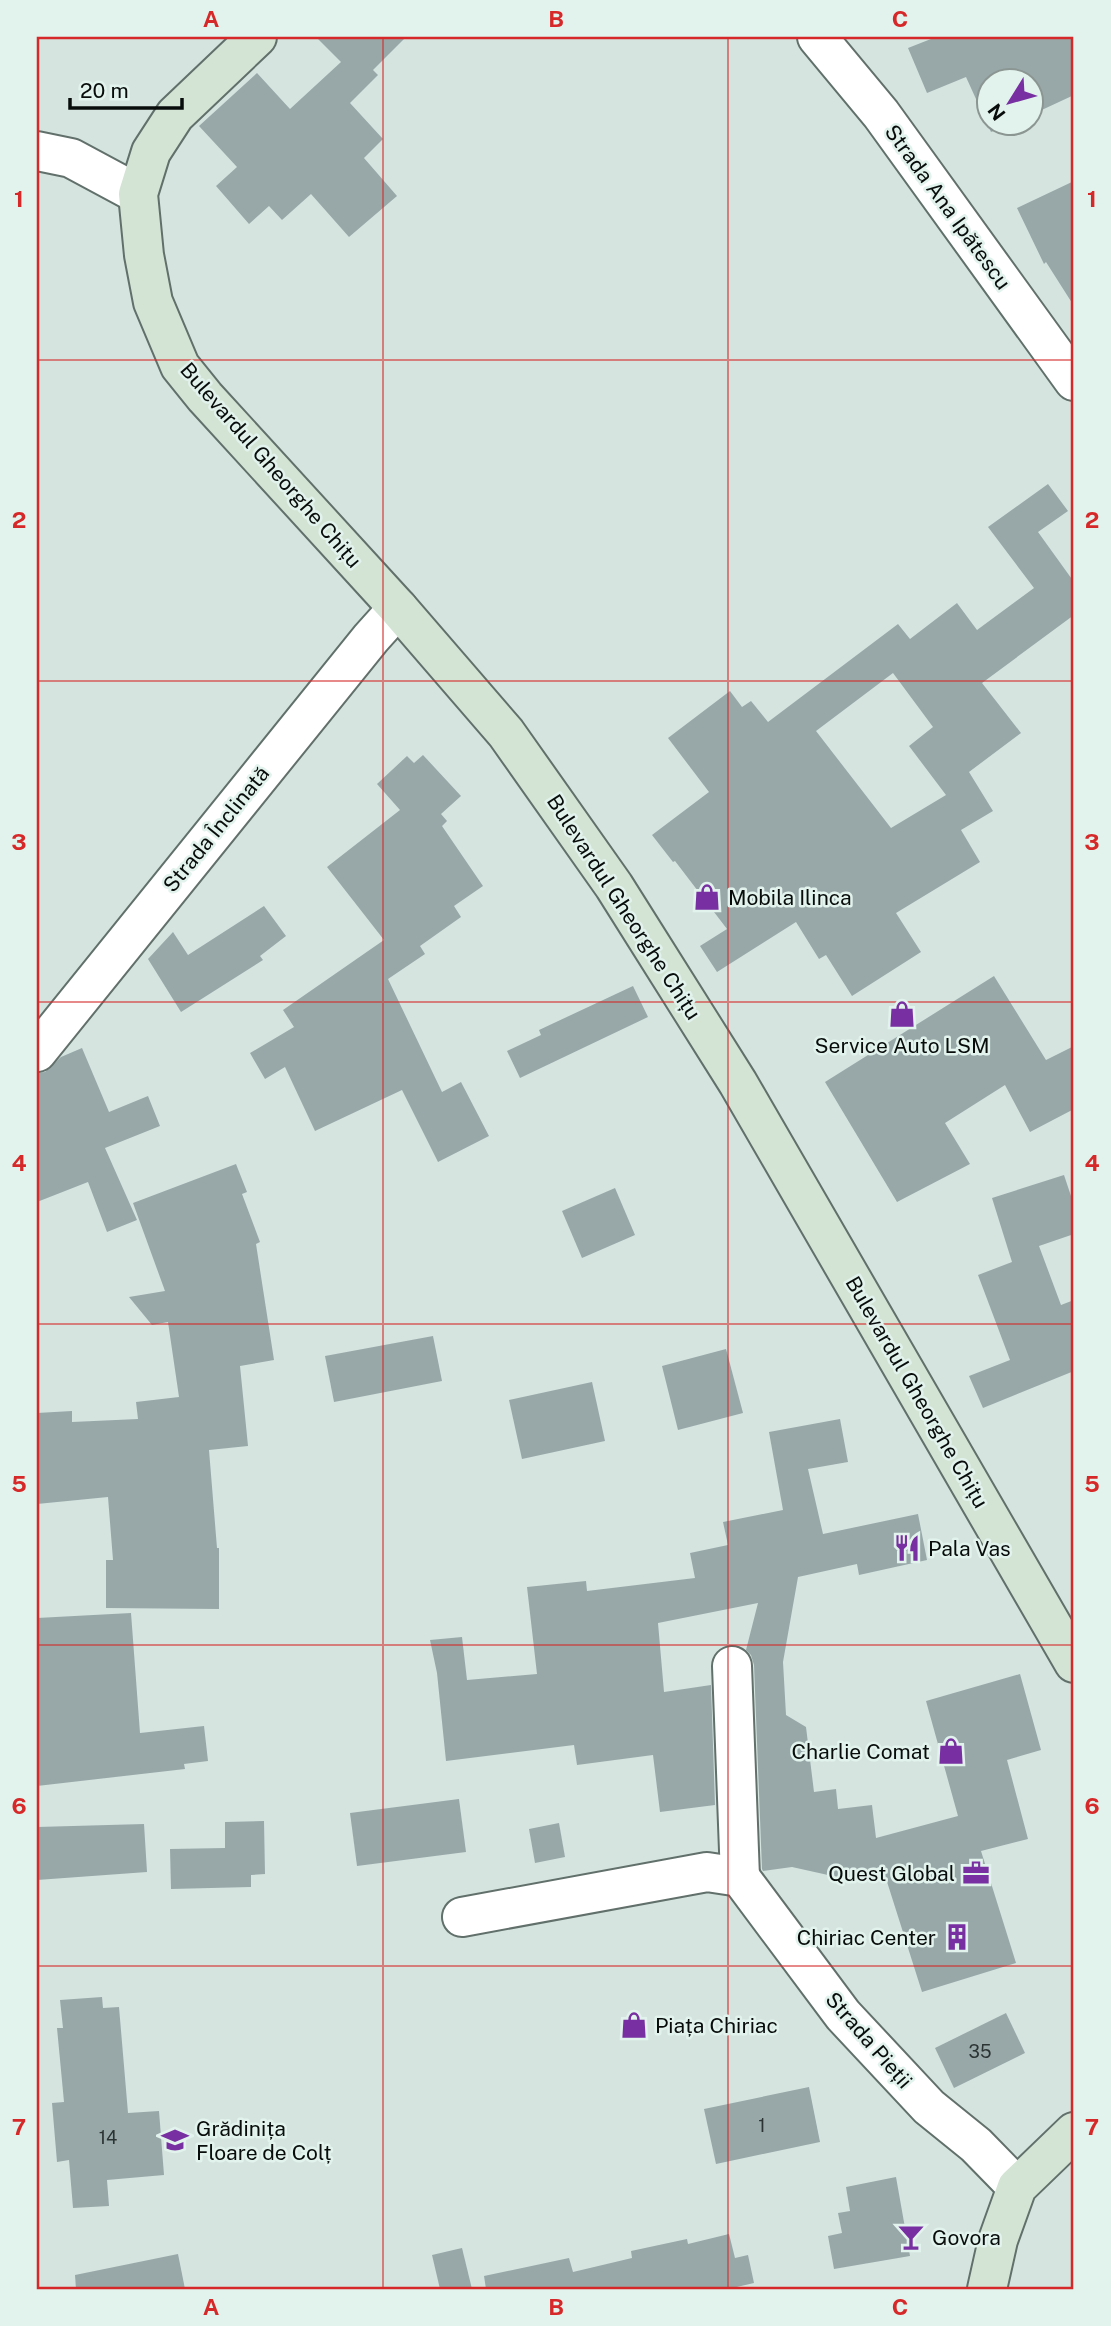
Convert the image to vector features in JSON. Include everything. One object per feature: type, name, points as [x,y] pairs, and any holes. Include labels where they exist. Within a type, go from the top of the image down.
[{"type":"main road","points":[[138,194],[151,152],[175,115],[257,37]]},
{"type":"main road","name":"Bulevardul Gheorghe Chițu","points":[[138,194],[144,255],[153,302],[180,366],[205,397],[398,608],[506,733],[614,886],[738,1083],[1074,1663]]},
{"type":"main road","points":[[988,2289],[998,2240],[1017,2187],[1074,2132]]},
{"type":"street","name":"Strada Ana Ipătescu","points":[[817,37],[881,114],[1074,381]]},
{"type":"street","points":[[37,151],[71,158],[138,194]]},
{"type":"street","name":"Strada Înclinată","points":[[37,1052],[398,608]]},
{"type":"street","points":[[462,1917],[707,1872],[740,1877],[732,1666]]},
{"type":"street","name":"Strada Pieții","points":[[740,1877],[843,2015],[929,2107],[976,2145],[1017,2187]]},
{"type":"building","points":[[316,37],[406,37],[373,70],[378,75],[350,103],[383,139],[364,158],[397,196],[349,237],[311,194],[282,220],[269,206],[249,224],[216,186],[237,167],[199,126],[257,73],[290,109],[341,62]]},
{"type":"building","points":[[936,37],[1074,37],[1074,95],[1044,109],[1044,66],[974,66],[974,95],[966,77],[927,93],[908,48]]},
{"type":"building","points":[[1074,181],[1074,306],[1046,262],[1044,264],[1017,208]]},
{"type":"building","points":[[1048,484],[1068,511],[1038,532],[1074,582],[1074,615],[982,683],[1021,733],[969,772],[993,811],[961,830],[980,862],[896,913],[921,952],[852,996],[826,955],[819,959],[796,922],[717,972],[700,946],[727,929],[652,835],[709,792],[668,738],[730,691],[742,707],[751,701],[768,722],[898,624],[910,639],[957,603],[977,630],[1034,588],[988,527]],"holes":[[[893,673],[933,727],[909,746],[946,795],[891,828],[816,731]]]},
{"type":"building","points":[[423,755],[461,796],[441,814],[447,821],[442,826],[483,886],[454,906],[461,917],[420,946],[425,954],[388,979],[442,1092],[461,1082],[489,1136],[438,1162],[402,1090],[315,1131],[285,1067],[265,1079],[250,1053],[294,1027],[283,1010],[384,940],[327,867],[400,810],[377,784],[407,756],[414,763]]},
{"type":"building","points":[[264,906],[286,936],[260,956],[263,960],[181,1012],[148,959],[173,932],[188,955]]},
{"type":"building","points":[[994,976],[1046,1060],[1074,1046],[1074,1109],[1030,1132],[1005,1085],[945,1123],[970,1164],[897,1202],[825,1082]]},
{"type":"building","points":[[633,986],[648,1017],[520,1078],[507,1051],[541,1035],[539,1030]]},
{"type":"building","points":[[82,1048],[109,1112],[148,1096],[160,1126],[105,1148],[137,1220],[107,1232],[88,1182],[37,1202],[37,1073],[45,1072],[61,1057]]},
{"type":"building","points":[[236,1164],[247,1192],[242,1194],[260,1242],[256,1244],[274,1360],[240,1366],[248,1446],[209,1450],[219,1548],[219,1609],[106,1608],[106,1560],[113,1560],[108,1497],[37,1504],[37,1413],[72,1411],[72,1422],[138,1419],[136,1402],[179,1397],[168,1322],[152,1325],[129,1297],[165,1291],[133,1203]]},
{"type":"building","points":[[1064,1175],[1074,1205],[1074,1234],[1039,1246],[1061,1305],[1074,1300],[1074,1371],[983,1408],[969,1376],[1010,1360],[978,1275],[1012,1262],[992,1198]]},
{"type":"building","points":[[615,1188],[635,1235],[582,1258],[562,1211]]},
{"type":"building","points":[[433,1336],[442,1381],[334,1402],[325,1356]]},
{"type":"building","points":[[726,1349],[743,1413],[678,1430],[662,1366]]},
{"type":"building","points":[[592,1382],[605,1441],[522,1459],[509,1400]]},
{"type":"building","points":[[840,1419],[848,1462],[808,1469],[823,1534],[918,1514],[927,1560],[859,1575],[857,1564],[798,1577],[783,1662],[786,1715],[806,1727],[814,1792],[836,1789],[838,1809],[872,1805],[876,1838],[958,1816],[926,1701],[1020,1674],[1041,1750],[1007,1760],[1028,1839],[981,1851],[1016,1963],[922,1992],[882,1866],[846,1879],[792,1867],[762,1869],[754,1665],[746,1650],[758,1603],[658,1623],[664,1692],[711,1685],[715,1805],[660,1812],[653,1755],[577,1765],[574,1745],[446,1761],[437,1673],[430,1640],[462,1637],[467,1680],[537,1674],[527,1587],[586,1581],[587,1591],[695,1578],[690,1553],[728,1545],[723,1522],[783,1510],[769,1432]]},
{"type":"building","points":[[131,1613],[140,1733],[204,1726],[208,1761],[184,1764],[185,1769],[37,1786],[37,1618]]},
{"type":"building","points":[[459,1799],[466,1852],[357,1866],[350,1813]]},
{"type":"building","points":[[264,1821],[265,1874],[251,1875],[251,1887],[171,1889],[170,1849],[225,1848],[225,1822]]},
{"type":"building","points":[[559,1823],[565,1857],[535,1863],[529,1829]]},
{"type":"building","points":[[144,1824],[147,1872],[37,1880],[37,1827]]},
{"type":"building","points":[[102,1997],[103,2008],[119,2007],[128,2113],[159,2111],[164,2175],[107,2180],[109,2206],[73,2208],[69,2160],[57,2162],[52,2103],[64,2102],[57,2028],[63,2028],[60,2000]]},
{"type":"building","points":[[1006,2013],[1025,2053],[954,2088],[935,2048]]},
{"type":"building","points":[[809,2087],[820,2142],[716,2164],[704,2109]]},
{"type":"building","points":[[896,2177],[910,2256],[834,2269],[828,2236],[842,2233],[838,2213],[850,2211],[846,2187]]},
{"type":"building","points":[[729,2234],[735,2258],[748,2255],[754,2283],[728,2289],[486,2289],[484,2276],[569,2258],[573,2272],[632,2258],[631,2251],[687,2239],[688,2244]]},
{"type":"building","points":[[462,2248],[472,2289],[440,2289],[432,2255]]},
{"type":"building","points":[[178,2254],[185,2289],[76,2289],[75,2275]]},
{"type":"place","name":"Mobila Ilinca","points":[[707,897]]},
{"type":"place","name":"Service Auto LSM","points":[[902,1014]]},
{"type":"place","name":"Pala Vas","points":[[907,1548]]},
{"type":"place","name":"Charlie Comat","points":[[951,1751]]},
{"type":"place","name":"Quest Global","points":[[976,1873]]},
{"type":"place","name":"Chiriac Center","points":[[957,1937]]},
{"type":"place","name":"Piața Chiriac","points":[[634,2025]]},
{"type":"place","name":"Grădinița Floare de Colț","points":[[175,2140]]},
{"type":"place","name":"Govora","points":[[911,2237]]}]
